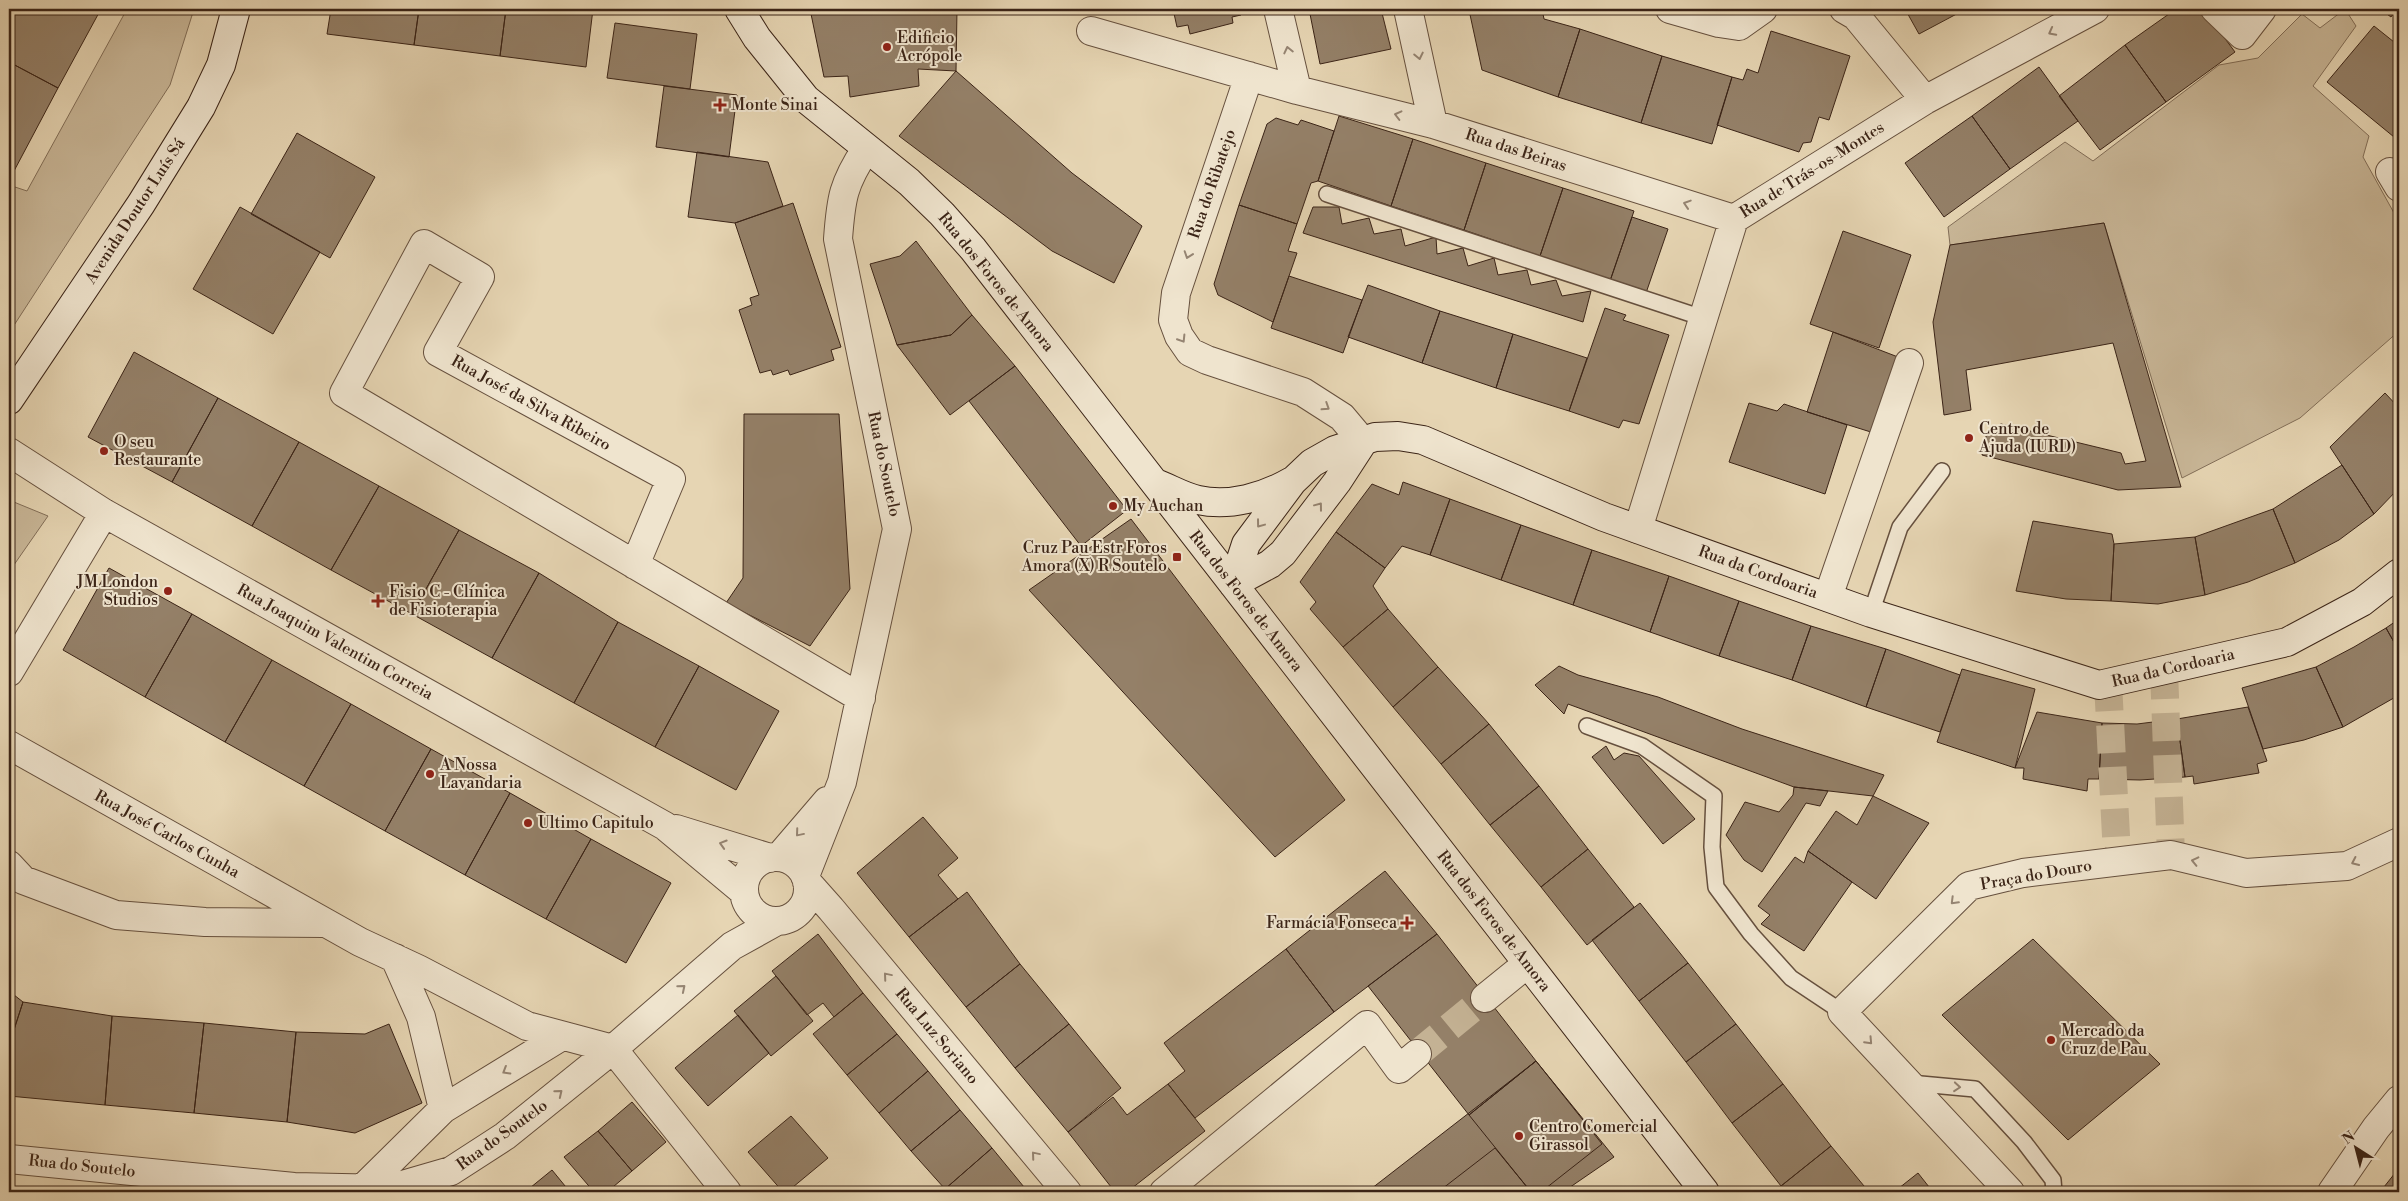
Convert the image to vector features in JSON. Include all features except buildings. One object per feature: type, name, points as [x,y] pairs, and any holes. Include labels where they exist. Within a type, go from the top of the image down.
[{"type":"street","name":"Avenida Doutor Luís Sá","points":[[9,400],[141,204],[201,107],[221,66],[236,9]]},
{"type":"street","name":"Rua dos Foros de Amora","points":[[718,9],[757,38]]},
{"type":"street","name":"Rua dos Foros de Amora","points":[[739,9],[757,38],[806,99],[909,182],[942,214],[973,249],[1705,1192]]},
{"type":"street","points":[[755,9],[757,38]]},
{"type":"street","points":[[1278,9],[1297,90]]},
{"type":"street","points":[[1408,9],[1433,124]]},
{"type":"street","points":[[1670,9],[1719,23],[1739,26],[1762,9]]},
{"type":"street","points":[[1844,9],[1856,16],[1925,100]]},
{"type":"street","name":"Rua de Trás-os-Montes","points":[[1638,529],[1734,219],[1925,100],[2095,9]]},
{"type":"street","points":[[2215,9],[2242,34],[2262,9]]},
{"type":"street","name":"Rua das Beiras","points":[[1091,31],[1297,90],[1433,124],[1734,219]]},
{"type":"street","name":"Rua do Ribatejo","points":[[1249,76],[1176,293],[1173,320],[1179,336],[1190,352],[1207,360],[1303,392],[1342,417],[1363,442]]},
{"type":"street","name":"Rua do Soutelo","points":[[842,782],[897,529],[838,239],[840,200],[851,172],[866,149]]},
{"type":"street","name":"Rua José da Silva Ribeiro","points":[[635,565],[671,479],[438,352],[480,277],[424,244],[344,393],[635,565],[861,698]]},
{"type":"street","points":[[1828,597],[1909,363]]},
{"type":"street","name":"Rua da Cordoaria","points":[[1293,481],[1312,463],[1335,450],[1375,437],[1398,436],[1423,440],[1604,517],[1871,614],[2099,685],[2288,642],[2362,602],[2399,573]]},
{"type":"street","points":[[1233,584],[1270,564],[1283,553],[1338,482],[1363,442]]},
{"type":"street","name":"Rua Joaquim Valentim Correia","points":[[9,452],[104,513],[665,826]]},
{"type":"street","points":[[1154,483],[1198,500],[1238,501],[1271,493],[1293,481]]},
{"type":"street","points":[[1233,584],[1246,544],[1293,481]]},
{"type":"street","points":[[9,672],[104,513]]},
{"type":"street","name":"Rua José Carlos Cunha","points":[[9,744],[360,942],[527,1026],[613,1049]]},
{"type":"street","points":[[732,946],[748,873],[754,866],[774,858],[842,782]]},
{"type":"street","points":[[806,879],[842,782]]},
{"type":"street","points":[[665,826],[794,863],[806,879],[808,891],[801,909],[794,915],[777,921],[766,920],[757,915],[749,908],[744,894],[665,826]]},
{"type":"street","name":"Praça do Douro","points":[[1842,1012],[1969,886],[2023,873],[2171,855],[2246,873],[2347,866],[2399,842]]},
{"type":"street","name":"Rua José Carlos Cunha","points":[[9,865],[23,880],[116,915],[205,922],[326,923]]},
{"type":"street","name":"Rua Luz Soriano","points":[[806,879],[1067,1192]]},
{"type":"street","name":"Rua do Soutelo","points":[[9,1159],[294,1187],[389,1189],[451,1171],[505,1136],[613,1049],[732,946],[777,921]]},
{"type":"street","points":[[395,958],[421,1018],[443,1109]]},
{"type":"street","points":[[1485,998],[1527,964]]},
{"type":"street","points":[[1842,1012],[2010,1192]]},
{"type":"street","points":[[1164,1192],[1367,1025],[1399,1069],[1417,1054]]},
{"type":"street","points":[[363,1188],[443,1109],[562,1036]]},
{"type":"street","points":[[613,1049],[726,1192]]},
{"type":"street","points":[[2332,1192],[2376,1128],[2399,1100]]},
{"type":"lane","points":[[1326,194],[1703,318]]},
{"type":"lane","points":[[1871,614],[1900,527],[1942,471]]},
{"type":"lane","points":[[1587,726],[1642,746],[1714,796],[1712,847],[1716,887],[1751,934],[1791,978],[1842,1012]]},
{"type":"lane","points":[[1908,1083],[1975,1089],[2024,1142],[2053,1180],[2054,1192]]},
{"type":"shaded area","points":[[127,9],[194,9],[170,85],[9,333],[9,185],[27,191]]},
{"type":"shaded area","points":[[2345,9],[2356,26],[2313,86],[2369,136],[2363,157],[2399,222],[2399,331],[2300,418],[2182,478],[2104,223],[1950,245],[1948,227],[2065,142],[2093,161],[2219,65],[2258,58],[2302,14],[2320,28]]},
{"type":"shaded area","points":[[9,500],[48,516],[9,572]]},
{"type":"tunnel","points":[[2164,671],[2171,855]]},
{"type":"tunnel","points":[[2108,683],[2117,855],[2112,862]]},
{"type":"tunnel","points":[[1417,1054],[1485,998]]},
{"type":"place","name":"Edificio Acrópole","points":[[887,47]]},
{"type":"place","name":"Monte Sinai","points":[[720,105]]},
{"type":"place","name":"Centro de Ajuda (IURD)","points":[[1969,438]]},
{"type":"place","name":"O seu Restaurante","points":[[104,451]]},
{"type":"place","name":"My Auchan","points":[[1113,506]]},
{"type":"place","name":"Cruz Pau Estr Foros Amora (X) R Soutelo","points":[[1177,557]]},
{"type":"place","name":"JM London Studios","points":[[168,591]]},
{"type":"place","name":"Fisio C - Clínica de Fisioterapia","points":[[378,601]]},
{"type":"place","name":"A Nossa Lavandaria","points":[[430,774]]},
{"type":"place","name":"Ultimo Capitulo","points":[[528,823]]},
{"type":"place","name":"Farmácia Fonseca","points":[[1407,923]]},
{"type":"place","name":"Mercado da Cruz de Pau","points":[[2051,1040]]},
{"type":"place","name":"Centro Comercial Girassol","points":[[1519,1136]]}]
